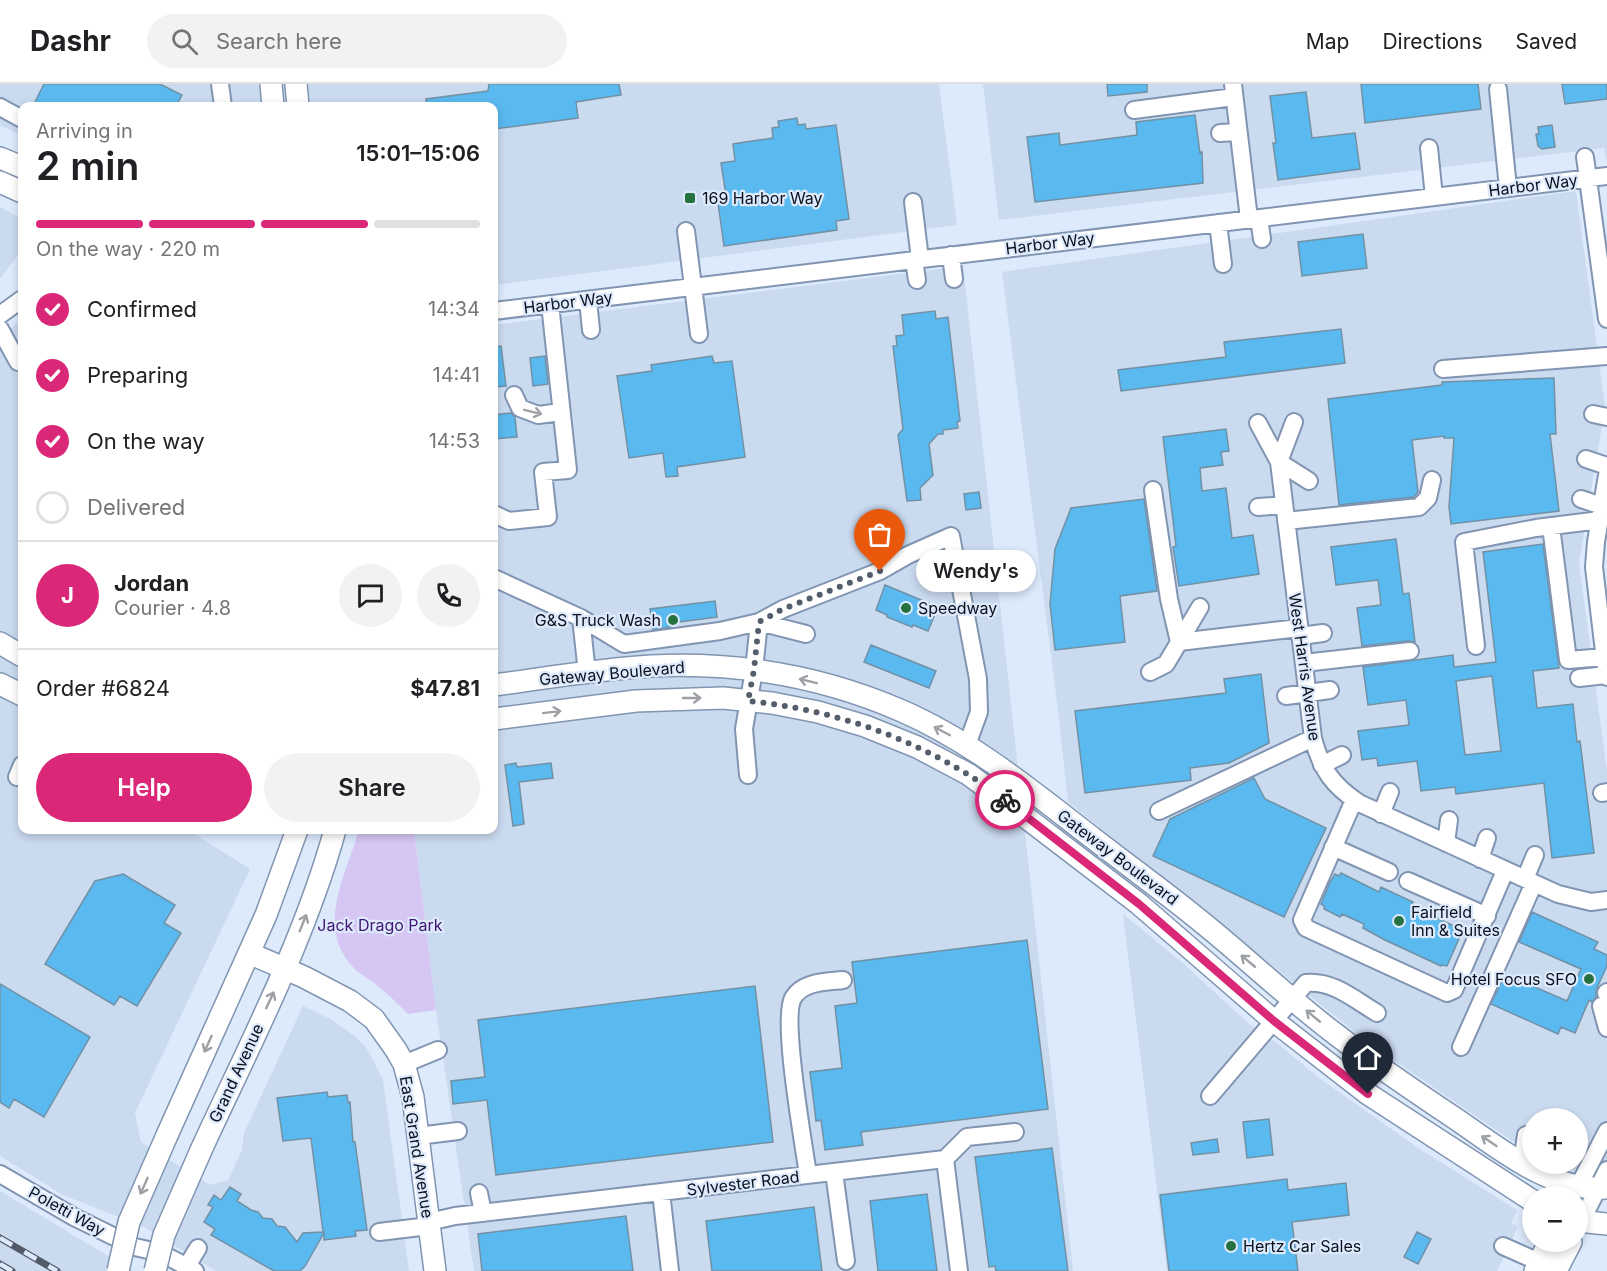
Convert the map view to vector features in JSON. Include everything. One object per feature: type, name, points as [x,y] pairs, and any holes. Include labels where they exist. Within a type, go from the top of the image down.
[{"type":"main road","points":[[271,84],[273,102]]},
{"type":"main road","points":[[296,84],[298,102]]},
{"type":"main road","points":[[0,158],[18,165]]},
{"type":"main road","points":[[0,182],[18,190]]},
{"type":"main road","points":[[0,643],[18,654]]},
{"type":"main road","name":"Gateway Boulevard","points":[[498,685],[674,665],[754,670],[825,685],[875,700],[928,723],[1008,773],[1183,907],[1334,1034],[1522,1163]]},
{"type":"main road","points":[[0,684],[18,693]]},
{"type":"main road","name":"Gateway Boulevard","points":[[498,718],[636,701],[723,698],[794,707],[865,726],[917,747],[968,774],[994,792],[1139,904],[1274,1021],[1386,1108],[1522,1194]]},
{"type":"main road","name":"Grand Avenue","points":[[155,1271],[164,1235],[284,969],[321,877],[334,834]]},
{"type":"main road","points":[[118,1271],[123,1240],[129,1222],[276,890],[294,836]]},
{"type":"main road","name":"East Grand Avenue","points":[[249,953],[337,994],[362,1009],[384,1032],[404,1064],[413,1097],[435,1271]]},
{"type":"main road","name":"Gateway Boulevard","points":[[1545,1174],[1559,1181],[1592,1186]]},
{"type":"main road","points":[[1588,1223],[1607,1224]]},
{"type":"main road","points":[[1549,1252],[1550,1268]]},
{"type":"main road","points":[[1550,1268],[1562,1252]]},
{"type":"street","points":[[220,84],[222,102]]},
{"type":"street","points":[[1498,89],[1508,188]]},
{"type":"street","points":[[1212,91],[1233,90]]},
{"type":"street","points":[[1134,110],[1233,90]]},
{"type":"street","points":[[1233,90],[1238,132],[1254,219],[1262,239]]},
{"type":"street","points":[[0,107],[18,117]]},
{"type":"street","points":[[1220,133],[1238,132]]},
{"type":"street","points":[[1429,148],[1434,197]]},
{"type":"street","points":[[1585,157],[1590,178],[1607,319]]},
{"type":"street","name":"Harbor Way","points":[[498,310],[1607,176]]},
{"type":"street","points":[[913,202],[916,280]]},
{"type":"street","points":[[1218,223],[1223,264]]},
{"type":"street","points":[[686,231],[699,334]]},
{"type":"street","points":[[951,255],[954,279]]},
{"type":"street","points":[[588,300],[591,330]]},
{"type":"street","points":[[0,315],[18,302]]},
{"type":"street","points":[[498,516],[509,521],[548,518],[543,472],[568,470],[550,304]]},
{"type":"street","points":[[0,329],[18,362]]},
{"type":"street","points":[[1443,369],[1607,356]]},
{"type":"street","points":[[514,395],[520,408],[538,415],[561,412]]},
{"type":"street","points":[[1279,462],[1294,422]]},
{"type":"street","points":[[1258,423],[1279,462],[1309,481]]},
{"type":"street","points":[[1586,459],[1607,466]]},
{"type":"street","name":"West Harris Avenue","points":[[1279,462],[1313,738],[1329,778],[1343,793],[1354,800],[1505,871],[1575,900],[1591,902],[1607,900]]},
{"type":"street","points":[[1579,678],[1607,676],[1594,567],[1607,475]]},
{"type":"street","points":[[1257,507],[1285,513],[1419,507],[1428,498],[1432,480]]},
{"type":"street","points":[[1153,490],[1169,599],[1179,642]]},
{"type":"street","points":[[1581,499],[1601,513]]},
{"type":"street","points":[[1476,646],[1464,542],[1551,526],[1601,513]]},
{"type":"street","points":[[1551,526],[1568,660],[1604,657]]},
{"type":"street","points":[[498,580],[581,618],[624,644],[720,631],[759,622],[783,609],[880,571],[908,555],[951,536],[978,679],[979,712],[967,746]]},
{"type":"street","points":[[1150,672],[1166,664],[1200,607]]},
{"type":"street","points":[[581,618],[586,674]]},
{"type":"street","points":[[759,622],[806,634]]},
{"type":"street","points":[[748,775],[744,729],[759,622]]},
{"type":"street","points":[[1179,642],[1300,632],[1323,633]]},
{"type":"street","points":[[1304,663],[1410,651]]},
{"type":"street","points":[[1286,696],[1329,690]]},
{"type":"street","points":[[1159,811],[1313,738]]},
{"type":"street","points":[[1322,765],[1342,755]]},
{"type":"street","points":[[1381,814],[1390,792]]},
{"type":"street","points":[[1354,800],[1302,920],[1306,928],[1446,993],[1454,990],[1505,871]]},
{"type":"street","points":[[1446,843],[1449,820]]},
{"type":"street","points":[[1480,859],[1487,838]]},
{"type":"street","points":[[1334,847],[1389,872]]},
{"type":"street","points":[[1461,1047],[1529,881],[1535,855]]},
{"type":"street","points":[[1408,881],[1486,916]]},
{"type":"street","points":[[808,1175],[791,1047],[790,1025],[793,999],[804,987],[843,980]]},
{"type":"street","points":[[1210,1096],[1306,983],[1318,982],[1336,988],[1377,1013]]},
{"type":"street","points":[[1605,997],[1607,1028]]},
{"type":"street","points":[[404,1064],[438,1050]]},
{"type":"street","points":[[418,1136],[458,1131]]},
{"type":"street","points":[[1592,1186],[1607,1131]]},
{"type":"street","points":[[959,1271],[945,1160],[967,1137],[1015,1132]]},
{"type":"street","name":"Sylvester Road","points":[[379,1232],[483,1213],[945,1160]]},
{"type":"street","points":[[834,1172],[846,1261]]},
{"type":"street","name":"Poletti Way","points":[[0,1174],[74,1217],[135,1247],[161,1253],[191,1269]]},
{"type":"street","points":[[661,1192],[670,1271]]},
{"type":"street","points":[[480,1193],[483,1213]]},
{"type":"street","points":[[1503,1246],[1550,1268]]},
{"type":"street","name":"Poletti Way","points":[[135,1247],[151,1264],[163,1271]]},
{"type":"street","points":[[191,1269],[198,1248]]},
{"type":"shaded area","points":[[0,84],[939,84],[957,225],[498,284],[498,102],[18,102],[18,134],[0,125]]},
{"type":"shaded area","points":[[983,84],[1607,84],[1607,162],[1604,148],[999,220]]},
{"type":"shaded area","points":[[1576,191],[1605,407],[1579,563],[1607,772],[1607,1167],[1588,1168],[1588,1108],[1522,1108],[1522,1148],[1371,1045],[1068,802],[1002,272]]},
{"type":"shaded area","points":[[0,207],[18,217],[18,255],[0,279]]},
{"type":"shaded area","points":[[963,266],[1073,1271],[474,1271],[436,1010],[414,834],[498,834],[498,324]]},
{"type":"shaded area","points":[[18,322],[18,834],[194,834],[250,869],[135,1113],[141,1142],[210,1185],[228,1180],[242,1150],[244,1133],[303,1006],[330,1019],[356,1037],[367,1049],[383,1080],[409,1271],[216,1271],[144,1227],[63,1195],[0,1156],[0,334],[6,333]]},
{"type":"shaded area","points":[[1123,914],[1185,965],[1248,1023],[1277,1043],[1319,1078],[1421,1150],[1517,1210],[1511,1223],[1518,1227],[1497,1271],[1167,1271]]},
{"type":"shaded area","points":[[0,1191],[133,1271],[0,1271]]},
{"type":"green space","name":"Jack Drago Park","points":[[358,834],[414,834],[436,1010],[408,1014],[383,990],[358,972],[345,956],[337,939],[335,921],[336,903]]},
{"type":"building","points":[[44,84],[160,84],[182,95],[178,102],[35,102]]},
{"type":"building","points":[[489,84],[619,84],[621,95],[576,102],[578,118],[498,128],[498,102],[426,102],[426,99],[488,91]]},
{"type":"building","points":[[1107,84],[1147,84],[1147,92],[1108,96]]},
{"type":"building","points":[[1361,84],[1478,84],[1481,109],[1365,123]]},
{"type":"building","points":[[1562,84],[1607,84],[1607,99],[1565,104]]},
{"type":"building","points":[[1306,92],[1312,138],[1355,133],[1360,169],[1278,180],[1270,96]]},
{"type":"building","points":[[1195,115],[1200,153],[1202,152],[1203,183],[1035,202],[1027,137],[1059,133],[1060,145],[1137,135],[1136,122]]},
{"type":"building","points":[[797,118],[798,125],[805,124],[806,129],[836,125],[849,219],[836,221],[837,230],[724,246],[718,203],[727,202],[721,163],[735,161],[733,144],[773,138],[772,128],[779,127],[778,121]]},
{"type":"building","points":[[1552,125],[1555,147],[1542,149],[1538,146],[1536,134],[1539,134],[1538,127]]},
{"type":"building","points":[[1363,234],[1367,268],[1302,276],[1298,242]]},
{"type":"building","points":[[935,311],[936,319],[948,317],[960,421],[957,422],[958,428],[943,430],[943,434],[938,434],[929,444],[933,475],[920,488],[921,500],[907,501],[898,435],[903,429],[893,346],[897,346],[896,336],[904,335],[902,315]]},
{"type":"building","points":[[1341,329],[1345,363],[1121,391],[1118,370],[1226,357],[1224,342]]},
{"type":"building","points":[[498,346],[501,346],[506,386],[498,387]]},
{"type":"building","points":[[545,356],[548,384],[533,386],[530,358]]},
{"type":"building","points":[[712,356],[714,363],[732,361],[745,457],[677,467],[678,476],[666,477],[663,453],[629,458],[617,376],[652,371],[651,365]]},
{"type":"building","points":[[1554,378],[1556,434],[1550,434],[1559,511],[1451,524],[1449,507],[1454,438],[1444,438],[1444,436],[1412,440],[1418,492],[1414,497],[1339,505],[1328,399],[1442,385],[1442,382]]},
{"type":"building","points":[[511,413],[515,417],[517,437],[498,439],[498,415]]},
{"type":"building","points":[[1226,429],[1229,451],[1221,452],[1223,465],[1200,468],[1202,491],[1226,488],[1232,538],[1253,535],[1259,574],[1179,586],[1173,547],[1176,546],[1163,437]]},
{"type":"building","points":[[979,492],[981,508],[966,510],[964,494]]},
{"type":"building","points":[[1144,499],[1157,591],[1120,596],[1125,642],[1055,650],[1050,604],[1055,549],[1071,508]]},
{"type":"building","points":[[1396,539],[1403,594],[1409,593],[1415,642],[1362,646],[1357,608],[1381,605],[1378,580],[1336,585],[1331,547]]},
{"type":"building","points":[[1543,544],[1559,668],[1533,671],[1537,708],[1573,704],[1594,853],[1552,858],[1544,783],[1456,794],[1455,787],[1421,791],[1417,761],[1378,766],[1377,758],[1362,760],[1358,731],[1409,725],[1406,700],[1368,705],[1363,667],[1453,655],[1454,667],[1496,662],[1483,552]],"holes":[[[1492,676],[1501,751],[1465,755],[1456,681]]]},
{"type":"building","points":[[885,585],[938,607],[928,631],[887,617],[876,610]]},
{"type":"building","name":"G&S Truck Wash","points":[[715,601],[717,617],[671,623],[671,627],[653,630],[650,609]]},
{"type":"building","name":"Speedway","points":[[871,645],[936,671],[929,688],[864,662]]},
{"type":"building","points":[[1261,674],[1269,743],[1229,763],[1190,768],[1191,780],[1085,793],[1075,711],[1226,693],[1224,679]]},
{"type":"building","points":[[516,763],[517,767],[551,763],[553,778],[519,782],[524,824],[513,826],[505,765]]},
{"type":"building","points":[[1254,778],[1265,799],[1326,828],[1284,917],[1153,856],[1170,819]]},
{"type":"building","name":"Fairfield Inn & Suites","points":[[1341,873],[1379,892],[1381,887],[1413,902],[1411,906],[1458,928],[1457,932],[1461,934],[1447,966],[1441,966],[1385,940],[1363,928],[1364,924],[1342,914],[1340,917],[1324,909],[1325,907],[1321,904],[1330,882],[1335,874],[1339,876]]},
{"type":"building","points":[[123,874],[175,905],[164,923],[181,933],[137,1006],[120,996],[114,1005],[45,964],[95,881]]},
{"type":"building","name":"Hotel Focus SFO","points":[[1532,912],[1598,942],[1594,949],[1607,955],[1607,966],[1596,990],[1596,997],[1592,1002],[1589,1000],[1575,1033],[1561,1027],[1558,1034],[1491,1004],[1505,974],[1567,1001],[1581,969],[1519,942]]},
{"type":"building","points":[[1027,940],[1048,1109],[861,1132],[863,1145],[825,1150],[821,1120],[816,1121],[810,1072],[842,1068],[835,1006],[857,1003],[852,962]]},
{"type":"building","points":[[0,984],[90,1037],[44,1117],[14,1099],[9,1108],[0,1102]]},
{"type":"building","points":[[755,986],[773,1142],[496,1175],[487,1100],[453,1104],[451,1081],[485,1077],[478,1020]]},
{"type":"building","points":[[327,1092],[328,1097],[347,1095],[348,1103],[350,1102],[353,1142],[355,1142],[367,1230],[355,1231],[356,1236],[324,1240],[324,1233],[300,1271],[274,1271],[211,1235],[215,1229],[204,1222],[213,1207],[208,1205],[214,1195],[221,1200],[230,1187],[241,1194],[237,1201],[258,1212],[263,1218],[272,1219],[277,1226],[285,1227],[297,1242],[303,1233],[323,1232],[311,1138],[283,1141],[277,1098]]},
{"type":"building","points":[[1269,1119],[1273,1155],[1247,1158],[1243,1122]]},
{"type":"building","points":[[1217,1139],[1219,1152],[1193,1155],[1191,1143]]},
{"type":"building","points":[[1052,1148],[1068,1271],[996,1271],[995,1266],[989,1267],[975,1157]]},
{"type":"building","name":"Hertz Car Sales","points":[[1287,1179],[1288,1190],[1346,1183],[1349,1215],[1292,1222],[1298,1271],[1169,1271],[1160,1195]]},
{"type":"building","points":[[927,1194],[937,1271],[878,1271],[870,1201]]},
{"type":"building","points":[[814,1207],[822,1271],[712,1271],[706,1221]]},
{"type":"building","points":[[626,1216],[633,1271],[482,1271],[478,1234]]},
{"type":"building","points":[[1417,1232],[1431,1239],[1418,1264],[1404,1257]]},
{"type":"railway","points":[[0,1238],[57,1271]]},
{"type":"railway","points":[[0,1264],[12,1271]]},
{"type":"way so far","points":[[880,571],[783,609],[759,622],[748,701],[818,712],[892,736],[968,774],[1005,800]]},
{"type":"place","name":"169 Harbor Way","points":[[690,198]]},
{"type":"place","name":"Wendy's","points":[[880,571]]},
{"type":"place","name":"Speedway","points":[[906,608]]},
{"type":"place","name":"G&S Truck Wash","points":[[673,620]]},
{"type":"place","name":"Fairfield Inn & Suites","points":[[1399,921]]},
{"type":"place","name":"Hotel Focus SFO","points":[[1589,979]]},
{"type":"place","name":"Hertz Car Sales","points":[[1231,1246]]},
{"type":"route","points":[[1005,800],[1169,928],[1274,1021],[1368,1094]]}]
